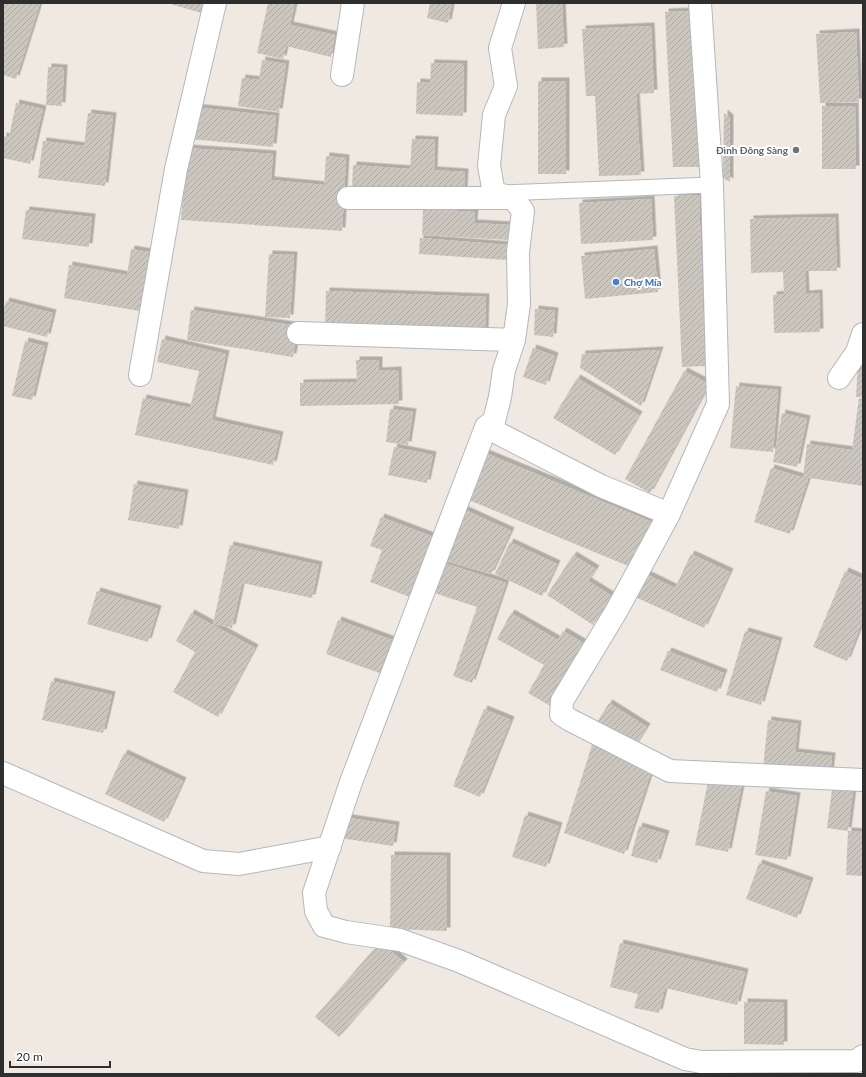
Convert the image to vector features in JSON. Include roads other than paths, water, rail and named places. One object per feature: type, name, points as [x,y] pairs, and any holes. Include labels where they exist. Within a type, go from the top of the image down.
[{"type":"street","points":[[140,375],[176,169],[215,3]]},
{"type":"street","points":[[342,75],[354,3]]},
{"type":"street","points":[[500,196],[489,166],[494,114],[506,86],[500,48],[514,3]]},
{"type":"street","points":[[700,3],[712,185],[718,404],[669,514],[617,610],[562,701],[561,714],[570,720],[670,770],[863,780]]},
{"type":"street","points":[[348,198],[500,196],[513,198],[523,211],[518,252],[519,304],[514,340],[504,370],[500,397],[494,421],[486,427],[351,782],[314,893],[316,911],[324,926],[346,932],[400,940],[459,961],[685,1058],[701,1062],[857,1061],[863,1056]]},
{"type":"street","points":[[298,333],[514,340]]},
{"type":"street","points":[[839,378],[857,352],[863,334]]},
{"type":"street","points":[[486,427],[601,486],[669,514]]},
{"type":"street","points":[[3,773],[203,861],[239,864],[330,847]]},
{"type":"lane","points":[[500,196],[712,185]]},
{"type":"place","name":"Đình Đông Sàng","points":[[796,150]]},
{"type":"place","name":"Chợ Mía","points":[[616,282]]}]
